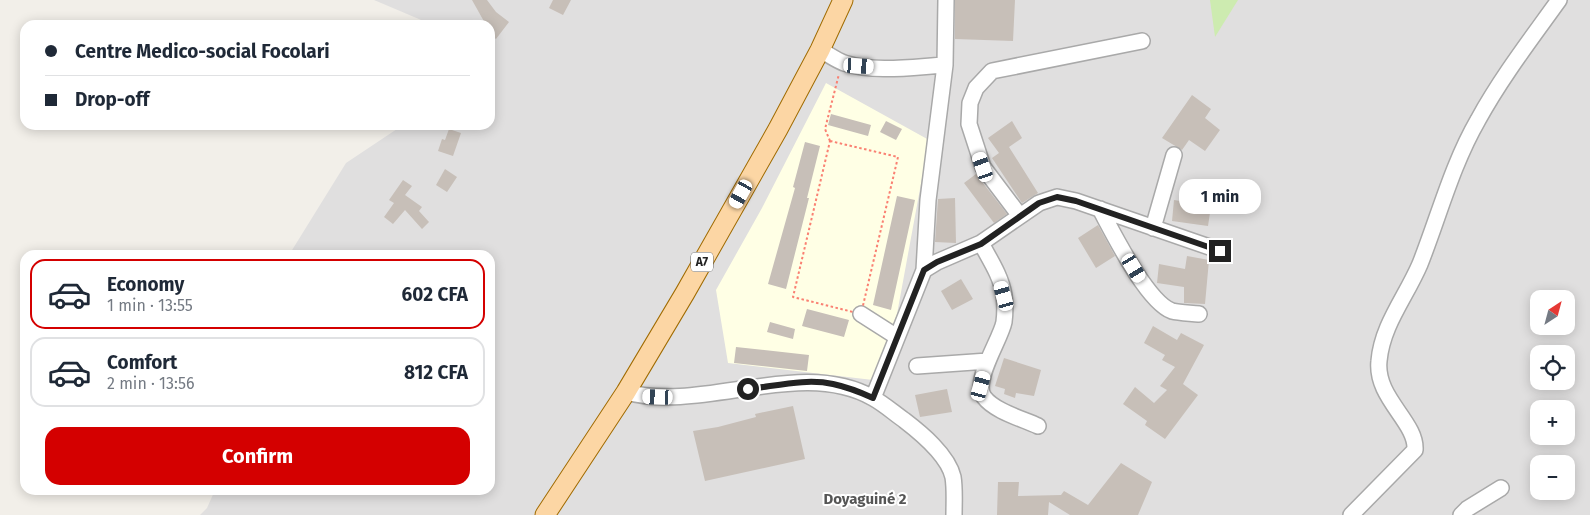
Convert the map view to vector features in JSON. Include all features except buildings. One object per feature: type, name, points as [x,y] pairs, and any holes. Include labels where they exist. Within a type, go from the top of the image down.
[{"type":"main road","name":"A7","points":[[545,515],[626,392],[685,293],[778,129],[820,50],[843,0]]},
{"type":"street","points":[[873,398],[924,270],[928,200],[945,65],[946,0]]},
{"type":"street","points":[[1351,515],[1415,450],[1416,440],[1386,393],[1381,380],[1378,364],[1382,340],[1392,316],[1419,266],[1455,166],[1478,119],[1559,0]]},
{"type":"street","points":[[1020,216],[983,167],[968,124],[970,103],[976,88],[992,71],[1142,41]]},
{"type":"street","points":[[820,50],[842,62],[859,66],[897,68],[945,65]]},
{"type":"street","points":[[1153,228],[1174,155]]},
{"type":"street","points":[[924,270],[937,262],[981,244],[1039,203],[1057,197],[1076,201],[1220,251]]},
{"type":"street","points":[[1100,209],[1142,282],[1158,301],[1171,310],[1199,314]]},
{"type":"street","points":[[981,244],[996,271],[1004,296],[1004,324],[988,360],[981,386],[983,397],[996,407],[1038,426]]},
{"type":"street","points":[[861,314],[897,337]]},
{"type":"street","points":[[917,366],[988,360]]},
{"type":"street","points":[[626,392],[643,397],[672,398],[806,382],[832,384],[854,390],[873,398],[922,433],[940,454],[953,476],[954,515]]},
{"type":"street","points":[[1461,515],[1467,509],[1501,488]]},
{"type":"path","points":[[830,141],[898,157],[861,314],[793,298],[830,141],[825,129],[842,62]]},
{"type":"shaded area","points":[[374,0],[1590,0],[1590,515],[200,515],[207,508],[213,495],[495,495],[495,250],[292,250],[346,163],[396,130],[495,130],[495,20],[421,20]]},
{"type":"shaded area","points":[[826,83],[929,140],[897,314],[873,380],[728,363],[716,290],[762,208]]},
{"type":"green space","points":[[1210,0],[1238,0],[1215,37]]},
{"type":"district","name":"Doyaguiné 2","points":[[865,499]]},
{"type":"route","points":[[748,389],[806,382],[832,384],[873,398],[924,270],[937,262],[981,244],[1039,203],[1057,197],[1076,201],[1220,251]]}]
